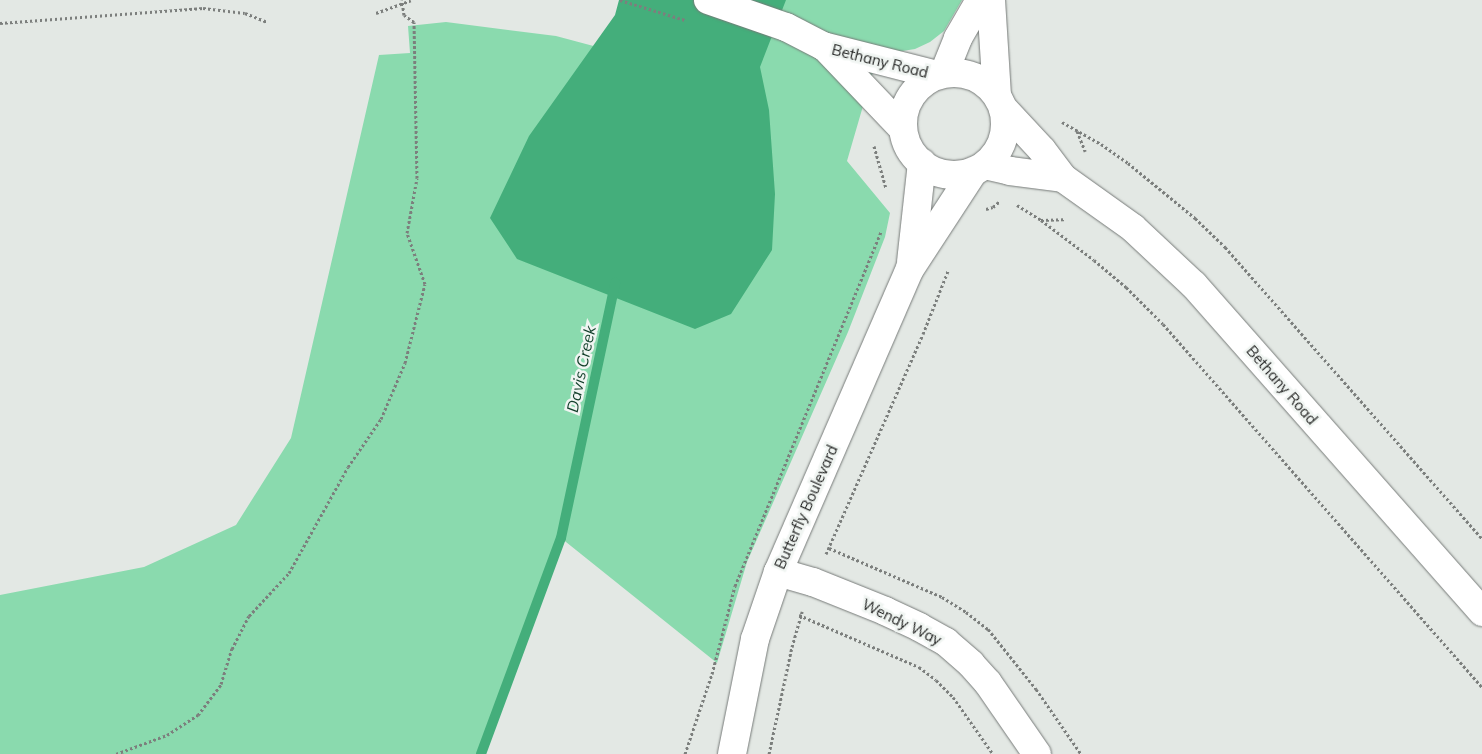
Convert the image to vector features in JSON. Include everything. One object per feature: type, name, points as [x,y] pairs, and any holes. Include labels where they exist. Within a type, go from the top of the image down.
[{"type":"street","name":"Bethany Road","points":[[708,0],[786,27],[824,46],[941,74]]},
{"type":"street","points":[[941,74],[958,38],[980,0]]},
{"type":"street","points":[[979,168],[996,153],[1003,139],[1006,124],[1000,101],[991,0]]},
{"type":"street","name":"Bethany Road","points":[[824,46],[903,129],[913,153],[922,163],[941,173],[958,174],[979,168],[1063,178]]},
{"type":"street","name":"Bethany Road","points":[[903,129],[904,112],[911,96],[922,83],[941,74],[959,72],[974,76],[987,84],[1063,178],[1133,228],[1194,285],[1482,612]]},
{"type":"street","name":"Butterfly Boulevard","points":[[910,269],[922,163]]},
{"type":"street","name":"Butterfly Boulevard","points":[[732,754],[755,639],[778,572],[910,269],[979,168]]},
{"type":"street","name":"Wendy Way","points":[[778,572],[813,582],[885,611],[920,627],[946,642],[971,664],[988,683],[1037,754]]},
{"type":"path","points":[[376,13],[410,0]]},
{"type":"path","points":[[116,754],[167,736],[198,715],[221,684],[232,649],[249,616],[289,573],[348,467],[381,419],[405,363],[425,284],[407,233],[417,178],[417,158],[414,22],[404,15],[402,2]]},
{"type":"path","points":[[0,24],[203,8],[245,13],[267,22]]},
{"type":"path","points":[[874,98],[869,132],[886,188],[885,197]]},
{"type":"path","points":[[1077,131],[1128,163],[1195,218],[1225,247],[1482,539]]},
{"type":"path","points":[[1011,202],[1041,220],[1126,287],[1163,324],[1482,687]]},
{"type":"path","points":[[685,754],[712,674],[735,586],[881,232],[882,223]]},
{"type":"path","points":[[769,754],[792,647],[813,582],[923,334],[951,263]]},
{"type":"path","points":[[801,615],[918,667],[936,680],[953,697],[993,754]]},
{"type":"shaded area","points":[[619,0],[786,0],[760,67],[769,110],[775,194],[772,250],[731,314],[695,329],[517,259],[490,218],[529,136],[615,15]]},
{"type":"shaded area","points":[[730,0],[962,0],[944,31],[930,42],[915,49],[896,52],[879,51],[847,161],[890,213],[885,237],[848,332],[747,562],[717,663],[561,538],[481,754],[0,754],[0,595],[144,567],[236,525],[291,438],[379,55],[410,53],[408,26],[446,22],[556,36],[687,71]]},
{"type":"waterway","name":"Davis Creek","points":[[481,754],[561,538],[615,283]]}]
